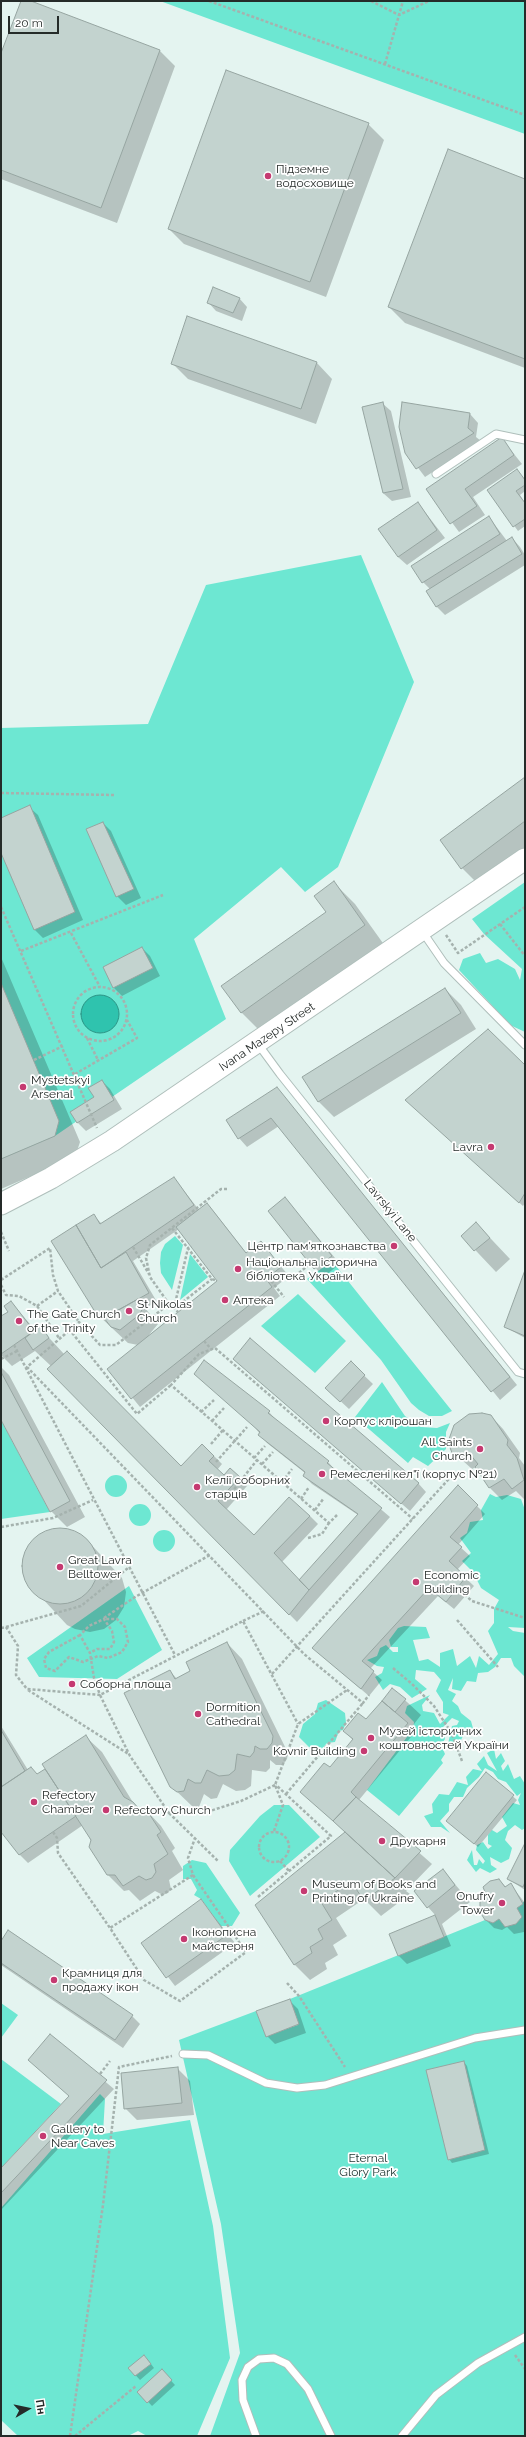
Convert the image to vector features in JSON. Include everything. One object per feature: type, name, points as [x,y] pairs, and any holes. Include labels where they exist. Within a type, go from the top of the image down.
[{"type":"main road","name":"Ivana Mazepy Street","points":[[1,1204],[51,1178],[112,1141],[258,1043],[525,859]]},
{"type":"lane","points":[[436,474],[496,434],[525,440]]},
{"type":"lane","points":[[422,931],[444,962],[525,1045]]},
{"type":"lane","name":"Lavrskyi Lane","points":[[258,1043],[280,1074],[518,1372],[525,1374]]},
{"type":"lane","points":[[183,2054],[208,2055],[266,2083],[297,2088],[325,2085],[475,2038],[525,2030]]},
{"type":"lane","points":[[402,2436],[436,2395],[478,2363],[525,2337]]},
{"type":"lane","points":[[256,2436],[243,2400],[242,2380],[248,2367],[259,2359],[274,2358],[287,2364],[308,2389],[330,2436]]},
{"type":"path","points":[[209,1],[525,115]]},
{"type":"path","points":[[372,1],[399,15]]},
{"type":"path","points":[[384,64],[403,1]]},
{"type":"path","points":[[399,15],[429,1]]},
{"type":"path","points":[[1,793],[115,795]]},
{"type":"path","points":[[21,952],[163,895]]},
{"type":"path","points":[[1,907],[63,1046],[99,1134]]},
{"type":"path","points":[[458,953],[525,907]]},
{"type":"path","points":[[500,924],[525,956]]},
{"type":"path","points":[[71,933],[100,987]]},
{"type":"path","points":[[75,1074],[137,1038],[127,1020],[126,1008],[121,997],[108,988],[100,987],[83,993],[74,1009],[77,1027],[87,1038],[98,1060]]},
{"type":"path","points":[[87,1038],[100,1042],[109,1040],[123,1029],[127,1020]]},
{"type":"path","points":[[34,1060],[63,1046]]},
{"type":"path","points":[[150,1276],[146,1258],[150,1245],[221,1189],[227,1189]]},
{"type":"path","points":[[172,1228],[212,1279],[217,1281]]},
{"type":"path","points":[[1,1232],[9,1251]]},
{"type":"path","points":[[174,1308],[188,1248],[191,1246]]},
{"type":"path","points":[[133,1247],[169,1304],[178,1312]]},
{"type":"path","points":[[1,1280],[50,1248],[53,1275],[58,1291],[79,1322],[100,1345],[116,1345],[169,1304]]},
{"type":"path","points":[[295,1276],[310,1264]]},
{"type":"path","points":[[268,1277],[284,1297]]},
{"type":"path","points":[[174,1308],[212,1279]]},
{"type":"path","points":[[1,1285],[6,1295],[18,1296],[37,1306],[59,1338]]},
{"type":"path","points":[[37,1306],[58,1291]]},
{"type":"path","points":[[27,1367],[69,1329],[79,1322]]},
{"type":"path","points":[[69,1329],[137,1414],[170,1385],[199,1354],[215,1348],[413,1518]]},
{"type":"path","points":[[204,1342],[212,1350]]},
{"type":"path","points":[[14,1345],[27,1367],[128,1568],[175,1655]]},
{"type":"path","points":[[1,1359],[17,1351]]},
{"type":"path","points":[[27,1367],[297,1646],[363,1703]]},
{"type":"path","points":[[170,1385],[329,1523]]},
{"type":"path","points":[[201,1412],[214,1400]]},
{"type":"path","points":[[212,1421],[224,1408]]},
{"type":"path","points":[[216,1462],[247,1427]]},
{"type":"path","points":[[211,1444],[223,1430]]},
{"type":"path","points":[[228,1497],[265,1446]]},
{"type":"path","points":[[262,1464],[272,1452]]},
{"type":"path","points":[[282,1482],[292,1469]]},
{"type":"path","points":[[272,1674],[456,1471]]},
{"type":"path","points":[[301,1499],[309,1487]]},
{"type":"path","points":[[315,1510],[324,1498]]},
{"type":"path","points":[[1,1527],[53,1518],[93,1500]]},
{"type":"path","points":[[308,1538],[322,1534],[329,1523],[338,1515]]},
{"type":"path","points":[[104,1619],[117,1620],[125,1627],[128,1642],[122,1652],[108,1658],[98,1656],[83,1662],[70,1657],[55,1671],[46,1668],[44,1659],[50,1652],[80,1635],[88,1626],[104,1619],[142,1594],[210,1555]]},
{"type":"path","points":[[1,1628],[6,1628],[81,1606],[128,1568]]},
{"type":"path","points":[[457,1588],[472,1601],[525,1618]]},
{"type":"path","points":[[27,1689],[100,1695],[175,1655],[264,1611]]},
{"type":"path","points":[[90,1653],[97,1649],[110,1648],[114,1642],[112,1631],[104,1619]]},
{"type":"path","points":[[457,1620],[498,1667]]},
{"type":"path","points":[[243,1621],[298,1724]]},
{"type":"path","points":[[6,1628],[18,1646],[16,1675],[27,1689],[130,1756]]},
{"type":"path","points":[[80,1635],[90,1653],[100,1695],[130,1756],[169,1813],[219,1862]]},
{"type":"path","points":[[393,1668],[434,1706],[452,1734],[462,1761]]},
{"type":"path","points":[[289,1871],[280,1861],[266,1860],[259,1852],[261,1838],[274,1831],[282,1805],[275,1785],[298,1724],[347,1690]]},
{"type":"path","points":[[286,1794],[369,1695]]},
{"type":"path","points":[[258,1897],[331,1836],[275,1785]]},
{"type":"path","points":[[169,1813],[210,1811],[241,1801],[275,1785]]},
{"type":"path","points":[[274,1831],[284,1835],[289,1844],[288,1854],[280,1861]]},
{"type":"path","points":[[53,1832],[57,1838],[58,1853],[144,1980],[180,2001],[246,1952],[193,1875],[188,1858],[195,1838]]},
{"type":"path","points":[[110,1928],[193,1875]]},
{"type":"path","points":[[287,1984],[299,1996],[352,2077]]},
{"type":"path","points":[[70,2436],[103,2205],[119,2066],[183,2054]]},
{"type":"path","points":[[100,2074],[110,2061]]},
{"type":"path","points":[[509,2346],[525,2369]]},
{"type":"path","points":[[75,2436],[136,2386]]},
{"type":"green space","points":[[160,1],[525,1],[525,134]]},
{"type":"green space","points":[[361,555],[414,682],[338,867],[305,892],[281,867],[194,939],[226,1019],[55,1136],[1,1159],[1,728],[148,724],[206,585]]},
{"type":"green space","points":[[525,882],[525,1032],[510,1025],[459,970],[463,959],[480,953],[486,963],[498,959],[515,969],[520,980],[522,969],[484,934],[472,919]]},
{"type":"green space","points":[[175,1236],[183,1245],[172,1290],[161,1273],[160,1263],[161,1252],[165,1244]]},
{"type":"green space","points":[[190,1254],[208,1277],[180,1300]]},
{"type":"green space","points":[[332,1261],[452,1411],[442,1416],[429,1416],[411,1403],[381,1360],[307,1279]]},
{"type":"green space","points":[[298,1294],[346,1341],[315,1373],[261,1326]]},
{"type":"green space","points":[[382,1382],[405,1416],[421,1427],[437,1428],[450,1423],[446,1432],[446,1449],[428,1466],[413,1457],[408,1463],[355,1417]]},
{"type":"green space","points":[[1,1420],[50,1512],[1,1519]]},
{"type":"green space","points":[[116,1475],[124,1478],[127,1486],[124,1494],[116,1497],[108,1494],[105,1486],[108,1478]]},
{"type":"green space","points":[[490,1494],[496,1497],[507,1495],[521,1499],[525,1510],[525,1628],[508,1627],[513,1631],[525,1633],[525,1677],[514,1666],[511,1658],[501,1658],[495,1667],[488,1672],[478,1673],[476,1682],[467,1681],[461,1691],[452,1689],[453,1678],[448,1690],[456,1694],[452,1701],[458,1706],[461,1713],[471,1721],[474,1732],[464,1734],[460,1742],[448,1744],[452,1726],[457,1725],[459,1721],[452,1718],[442,1728],[445,1739],[441,1745],[445,1754],[441,1760],[443,1763],[399,1816],[367,1790],[413,1729],[414,1722],[405,1713],[407,1706],[430,1695],[422,1705],[423,1711],[434,1713],[440,1724],[449,1715],[443,1713],[443,1702],[436,1691],[441,1680],[434,1672],[416,1670],[415,1679],[427,1689],[412,1698],[400,1687],[390,1684],[383,1690],[375,1677],[382,1673],[384,1667],[377,1666],[367,1660],[377,1656],[380,1648],[386,1645],[393,1652],[398,1652],[398,1647],[391,1647],[389,1640],[398,1628],[404,1626],[426,1627],[430,1638],[413,1640],[419,1661],[428,1659],[440,1667],[440,1653],[453,1649],[457,1666],[470,1656],[476,1668],[479,1656],[489,1665],[498,1654],[488,1631],[494,1623],[494,1609],[499,1600],[481,1588],[473,1572],[462,1561],[471,1553],[460,1538],[467,1533],[470,1522],[483,1520],[481,1510]]},
{"type":"green space","points":[[140,1504],[148,1507],[151,1515],[148,1523],[140,1526],[132,1523],[129,1515],[132,1507]]},
{"type":"green space","points":[[164,1530],[172,1533],[175,1541],[172,1549],[164,1552],[156,1549],[153,1541],[156,1533]]},
{"type":"green space","points":[[129,1586],[162,1650],[117,1679],[39,1677],[27,1658]]},
{"type":"green space","points":[[326,1700],[345,1713],[346,1723],[343,1730],[339,1731],[335,1742],[327,1743],[320,1751],[309,1747],[299,1737],[303,1724],[315,1714],[318,1703]]},
{"type":"green space","points":[[494,1749],[496,1759],[501,1753],[505,1761],[501,1766],[503,1771],[508,1764],[514,1779],[520,1776],[525,1784],[525,1828],[522,1830],[515,1825],[508,1831],[505,1840],[512,1848],[509,1859],[501,1863],[490,1857],[491,1865],[497,1869],[490,1873],[480,1868],[476,1872],[467,1860],[472,1850],[474,1865],[477,1865],[479,1859],[483,1864],[485,1861],[476,1850],[477,1845],[483,1842],[488,1849],[492,1846],[488,1844],[488,1835],[492,1830],[497,1833],[507,1826],[502,1817],[513,1803],[520,1805],[518,1800],[521,1793],[517,1796],[506,1782],[498,1779],[493,1772],[485,1768],[479,1777],[467,1788],[463,1797],[454,1797],[449,1804],[449,1811],[440,1821],[450,1833],[441,1827],[431,1827],[424,1816],[433,1813],[432,1804],[439,1794],[449,1795],[457,1782],[468,1785],[466,1777],[473,1769],[482,1771],[477,1764],[484,1756],[488,1765],[497,1771],[487,1753]]},
{"type":"green space","points":[[274,1805],[289,1805],[320,1837],[250,1896],[229,1861],[230,1850],[260,1816]]},
{"type":"green space","points":[[192,1860],[206,1863],[240,1913],[232,1926],[221,1926],[201,1899],[194,1895],[197,1890],[191,1879],[183,1879],[183,1866]]},
{"type":"green space","name":"Eternal Glory Park","points":[[525,1901],[525,2436],[210,2436],[240,2353],[221,2224],[179,2040],[256,2011],[266,2036],[298,2025],[290,1999],[485,1920],[493,1923]]},
{"type":"green space","points":[[1,2003],[18,2015],[1,2038]]},
{"type":"green space","points":[[1,2059],[61,2104],[1,2168]]},
{"type":"green space","points":[[100,2094],[105,2099],[103,2134],[190,2120],[213,2226],[230,2358],[197,2436],[147,2436],[138,2431],[128,2436],[18,2436],[1,2420],[1,2208]]},
{"type":"shaded area","points":[[96,995],[104,995],[114,1000],[118,1007],[118,1021],[114,1028],[104,1033],[96,1033],[86,1028],[84,1025],[81,1018],[81,1010],[86,1000],[89,998]]},
{"type":"building","points":[[21,1],[31,1],[160,50],[101,208],[1,170],[1,53]]},
{"type":"building","name":"Підземне водосховище","points":[[226,70],[369,123],[310,282],[168,229]]},
{"type":"building","points":[[448,149],[525,179],[525,359],[388,307]]},
{"type":"building","points":[[213,287],[240,298],[233,313],[207,303]]},
{"type":"building","points":[[187,316],[317,362],[301,409],[171,364]]},
{"type":"building","points":[[383,402],[403,489],[383,493],[362,407]]},
{"type":"building","points":[[402,402],[470,413],[468,428],[474,433],[416,469],[405,453],[399,427]]},
{"type":"building","points":[[502,437],[514,455],[465,489],[477,506],[450,524],[426,489]]},
{"type":"building","points":[[517,469],[525,480],[525,485],[516,491],[525,503],[525,519],[513,527],[487,490]]},
{"type":"building","points":[[418,502],[437,530],[398,557],[378,529]]},
{"type":"building","points":[[489,516],[500,534],[422,583],[411,566]]},
{"type":"building","points":[[512,537],[522,554],[436,607],[426,591]]},
{"type":"building","points":[[525,777],[525,821],[461,869],[440,840]]},
{"type":"building","points":[[30,805],[75,912],[34,930],[1,853],[1,818]]},
{"type":"building","points":[[103,822],[134,889],[116,897],[86,829]]},
{"type":"building","points":[[334,881],[365,925],[241,1013],[221,986],[326,912],[314,896]]},
{"type":"building","points":[[142,947],[153,968],[113,988],[103,967]]},
{"type":"building","name":"Mystetskyi Arsenal","points":[[1,983],[59,1121],[55,1136],[1,1159]]},
{"type":"building","points":[[445,988],[461,1013],[318,1102],[302,1077]]},
{"type":"building","name":"Lavra","points":[[488,1029],[525,1065],[525,1193],[519,1203],[405,1100]]},
{"type":"building","points":[[102,1080],[114,1100],[77,1123],[70,1112],[94,1097],[88,1088]]},
{"type":"building","points":[[277,1087],[510,1377],[491,1392],[271,1118],[238,1139],[226,1120]]},
{"type":"building","points":[[174,1177],[194,1205],[101,1268],[76,1225],[94,1214],[100,1224]]},
{"type":"building","points":[[285,1197],[332,1256],[314,1269],[268,1211]]},
{"type":"building","name":"Аптека","points":[[207,1203],[246,1253],[261,1241],[281,1267],[266,1279],[272,1287],[131,1399],[107,1369],[217,1281],[176,1227]]},
{"type":"building","points":[[476,1222],[490,1238],[474,1251],[461,1236]]},
{"type":"building","points":[[76,1225],[101,1268],[126,1252],[149,1293],[104,1318],[97,1315],[51,1241]]},
{"type":"building","points":[[525,1270],[525,1336],[504,1327]]},
{"type":"building","name":"St Nikolas Church","points":[[138,1299],[143,1308],[139,1315],[120,1330],[111,1327],[104,1318]]},
{"type":"building","points":[[11,1301],[34,1331],[1,1354],[1,1316],[8,1312],[4,1306]]},
{"type":"building","points":[[41,1326],[49,1338],[33,1350],[25,1338]]},
{"type":"building","name":"Корпус клірошан","points":[[250,1338],[419,1483],[401,1504],[233,1359]]},
{"type":"building","name":"Келії соборних старців","points":[[67,1351],[181,1466],[202,1444],[214,1456],[209,1461],[224,1475],[230,1468],[240,1477],[218,1501],[254,1535],[289,1497],[310,1516],[274,1553],[309,1590],[289,1615],[47,1369]]},
{"type":"building","name":"Ремеслені кел\"ї (корпус №21)","points":[[204,1360],[270,1411],[268,1413],[329,1461],[327,1463],[382,1508],[309,1590],[299,1580],[358,1514],[303,1476],[305,1472],[258,1435],[260,1432],[194,1374]]},
{"type":"building","points":[[351,1361],[365,1375],[340,1402],[325,1388]]},
{"type":"building","points":[[1,1372],[70,1501],[50,1512],[1,1420]]},
{"type":"building","name":"All Saints Church","points":[[482,1413],[491,1415],[508,1440],[507,1445],[517,1458],[524,1480],[512,1489],[504,1479],[489,1488],[475,1467],[478,1464],[469,1453],[459,1457],[452,1453],[448,1442],[454,1425],[469,1414]]},
{"type":"building","name":"Economic Building","points":[[458,1485],[478,1505],[450,1537],[462,1547],[449,1561],[466,1577],[446,1602],[429,1588],[362,1661],[374,1671],[361,1689],[312,1648]]},
{"type":"building","name":"Great Lavra Belltower","points":[[60,1528],[75,1531],[87,1539],[95,1551],[98,1566],[95,1581],[87,1593],[75,1601],[60,1604],[45,1601],[33,1593],[25,1581],[22,1566],[25,1551],[33,1539],[45,1531]]},
{"type":"building","name":"Dormition Cathedral","points":[[227,1642],[273,1736],[272,1743],[267,1749],[260,1749],[255,1746],[254,1752],[250,1757],[237,1754],[235,1770],[229,1775],[219,1776],[207,1770],[201,1783],[195,1783],[188,1779],[184,1791],[177,1792],[170,1787],[124,1693],[170,1670],[175,1679],[190,1671],[186,1662]]},
{"type":"building","points":[[392,1688],[406,1699],[395,1712],[382,1701]]},
{"type":"building","name":"Kovnir Building","points":[[382,1701],[408,1723],[351,1792],[356,1797],[333,1821],[300,1792],[324,1763],[330,1767],[353,1739],[343,1731],[358,1713],[366,1719]]},
{"type":"building","points":[[1,1730],[25,1771],[1,1787]]},
{"type":"building","name":"Refectory Church","points":[[86,1735],[124,1797],[133,1802],[141,1811],[146,1809],[161,1832],[157,1835],[168,1854],[154,1864],[156,1872],[152,1878],[146,1880],[139,1876],[123,1886],[115,1875],[107,1875],[89,1847],[91,1840],[42,1764]]},
{"type":"building","name":"Refectory Chamber","points":[[31,1767],[37,1774],[45,1769],[76,1816],[19,1855],[1,1832],[1,1787]]},
{"type":"building","points":[[486,1772],[514,1795],[474,1844],[446,1821]]},
{"type":"building","name":"Друкарня","points":[[356,1797],[421,1851],[395,1878],[333,1821]]},
{"type":"building","name":"Museum of Books and Printing of Ukraine","points":[[345,1832],[395,1878],[364,1901],[351,1881],[321,1902],[332,1920],[318,1929],[323,1939],[310,1947],[312,1953],[294,1965],[255,1905]]},
{"type":"building","points":[[525,1843],[525,1882],[523,1887],[507,1879]]},
{"type":"building","points":[[443,1869],[455,1885],[427,1908],[414,1891]]},
{"type":"building","name":"Onufry Tower","points":[[499,1879],[505,1887],[511,1883],[523,1904],[517,1908],[522,1917],[516,1924],[505,1927],[499,1919],[493,1923],[485,1920],[480,1912],[480,1902],[487,1897],[483,1887],[490,1881]]},
{"type":"building","name":"Iконописна майстерня","points":[[201,1899],[227,1935],[166,1978],[141,1943]]},
{"type":"building","points":[[435,1915],[444,1937],[398,1956],[389,1934]]},
{"type":"building","name":"Крамниця для продажу ікон","points":[[8,1930],[133,2015],[115,2040],[1,1963],[1,1941]]},
{"type":"building","points":[[290,1999],[299,2024],[266,2037],[256,2011]]},
{"type":"building","name":"Gallery to Near Caves","points":[[50,2034],[107,2080],[1,2193],[1,2168],[69,2096],[28,2060]]},
{"type":"building","points":[[464,2061],[485,2150],[448,2160],[426,2070]]},
{"type":"building","points":[[178,2067],[182,2103],[124,2109],[121,2073]]},
{"type":"building","points":[[144,2355],[151,2364],[135,2376],[128,2368]]},
{"type":"building","points":[[162,2369],[172,2380],[147,2403],[137,2392]]},
{"type":"place","name":"Підземне водосховище","points":[[268,176]]},
{"type":"place","name":"Mystetskyi Arsenal","points":[[23,1087]]},
{"type":"place","name":"Lavra","points":[[491,1147]]},
{"type":"place","name":"Центр пам'яткознавства","points":[[394,1246]]},
{"type":"place","name":"Національна історична бібліотека України","points":[[238,1269]]},
{"type":"place","name":"Аптека","points":[[225,1300]]},
{"type":"place","name":"St Nikolas Church","points":[[129,1311]]},
{"type":"place","name":"The Gate Church of the Trinity","points":[[19,1321]]},
{"type":"place","name":"Корпус клірошан","points":[[326,1421]]},
{"type":"place","name":"All Saints Church","points":[[480,1449]]},
{"type":"place","name":"Ремеслені кел\"ї (корпус №21)","points":[[322,1474]]},
{"type":"place","name":"Келії соборних старців","points":[[197,1487]]},
{"type":"place","name":"Great Lavra Belltower","points":[[60,1567]]},
{"type":"place","name":"Economic Building","points":[[416,1582]]},
{"type":"place","name":"Соборна площа","points":[[72,1684]]},
{"type":"place","name":"Dormition Cathedral","points":[[198,1714]]},
{"type":"place","name":"Музей історичних коштовностей України","points":[[371,1738]]},
{"type":"place","name":"Kovnir Building","points":[[364,1751]]},
{"type":"place","name":"Refectory Chamber","points":[[34,1802]]},
{"type":"place","name":"Refectory Church","points":[[106,1810]]},
{"type":"place","name":"Друкарня","points":[[382,1841]]},
{"type":"place","name":"Museum of Books and Printing of Ukraine","points":[[304,1891]]},
{"type":"place","name":"Onufry Tower","points":[[502,1903]]},
{"type":"place","name":"Iконописна майстерня","points":[[184,1939]]},
{"type":"place","name":"Крамниця для продажу ікон","points":[[54,1980]]},
{"type":"place","name":"Gallery to Near Caves","points":[[43,2136]]}]
